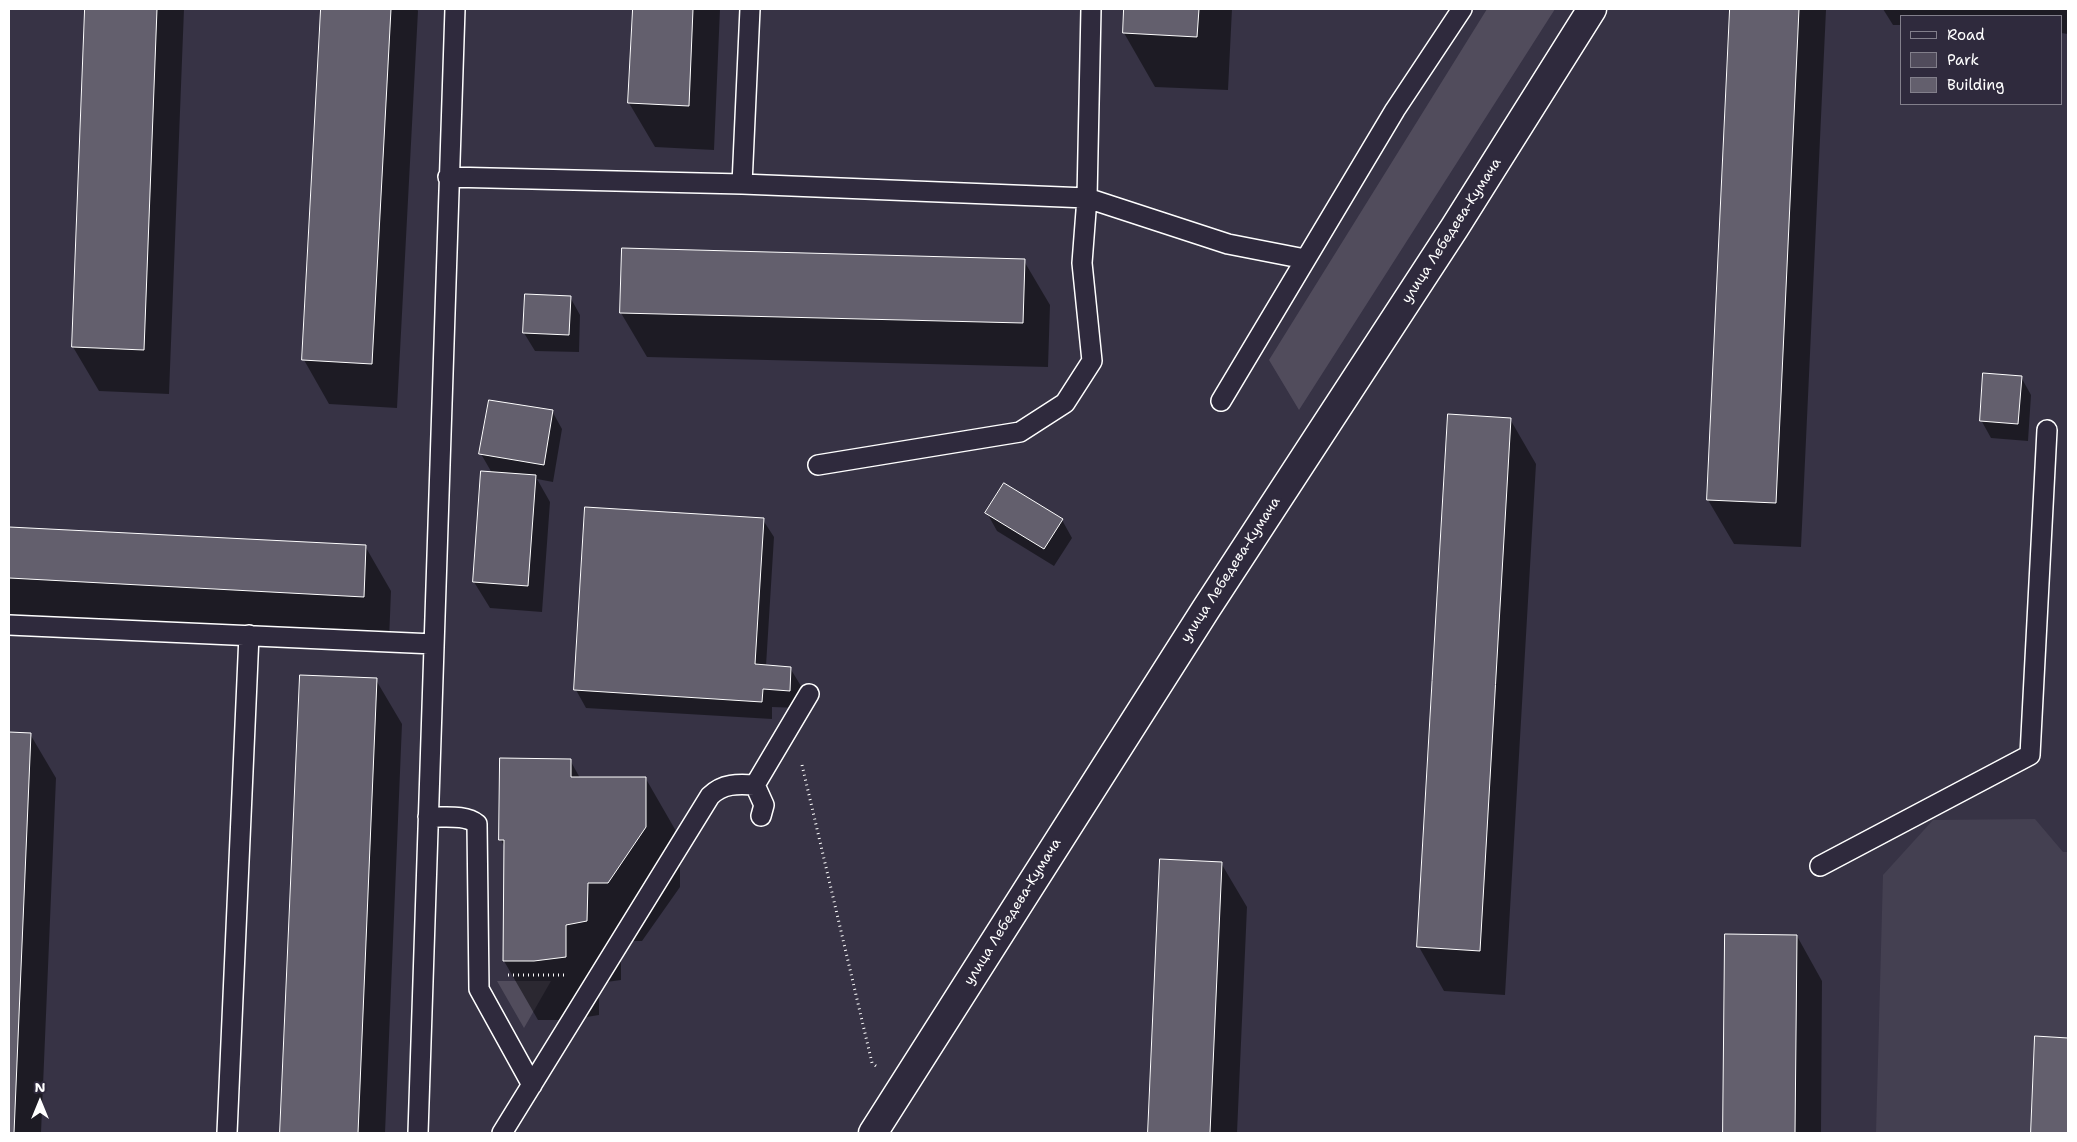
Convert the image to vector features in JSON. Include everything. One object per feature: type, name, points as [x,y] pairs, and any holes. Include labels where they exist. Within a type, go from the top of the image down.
[{"type":"street","name":"улица Лебедева-Кумача","points":[[873,1133],[1212,600],[1455,227],[1592,9]]},
{"type":"lane","points":[[418,1133],[455,9]]},
{"type":"lane","points":[[742,184],[750,9]]},
{"type":"lane","points":[[818,465],[1020,432],[1065,403],[1092,361],[1082,263],[1087,198],[1091,9]]},
{"type":"lane","points":[[1221,402],[1395,110],[1462,9]]},
{"type":"lane","points":[[448,177],[742,184],[1087,198],[1228,244],[1305,259]]},
{"type":"lane","points":[[1820,866],[2030,755],[2047,430]]},
{"type":"lane","points":[[9,626],[434,644]]},
{"type":"lane","points":[[227,1133],[249,635]]},
{"type":"lane","points":[[755,785],[809,694]]},
{"type":"lane","points":[[502,1133],[710,796],[718,788],[733,784],[755,785]]},
{"type":"lane","points":[[755,785],[764,804],[761,816]]},
{"type":"lane","points":[[428,818],[464,818],[472,819],[477,824],[477,974],[479,988],[485,1003],[532,1085]]},
{"type":"path","points":[[792,723],[872,1063],[904,1084]]},
{"type":"path","points":[[477,974],[600,975]]},
{"type":"shaded area","points":[[2035,819],[2063,852],[2068,852],[2068,1133],[1876,1133],[1883,875],[1933,820]]},
{"type":"green space","points":[[1487,9],[1555,9],[1299,410],[1269,360]]},
{"type":"green space","points":[[497,981],[551,981],[524,1028]]},
{"type":"building","points":[[85,9],[157,9],[144,350],[72,347]]},
{"type":"building","points":[[321,9],[391,9],[372,364],[302,360]]},
{"type":"building","points":[[633,9],[693,9],[689,106],[628,103]]},
{"type":"building","points":[[1124,9],[1199,9],[1197,37],[1123,33]]},
{"type":"building","points":[[1730,9],[1799,9],[1776,503],[1707,500]]},
{"type":"building","points":[[622,248],[1025,259],[1023,323],[620,313]]},
{"type":"building","points":[[525,294],[571,296],[569,335],[523,333]]},
{"type":"building","points":[[1983,373],[2022,376],[2018,424],[1980,421]]},
{"type":"building","points":[[489,400],[553,410],[544,465],[479,454]]},
{"type":"building","points":[[1448,414],[1511,418],[1480,951],[1417,947]]},
{"type":"building","points":[[481,471],[536,475],[528,586],[473,582]]},
{"type":"building","points":[[1004,483],[1063,519],[1044,549],[985,513]]},
{"type":"building","points":[[585,507],[764,518],[755,664],[791,667],[790,691],[763,689],[762,702],[574,690]]},
{"type":"building","points":[[9,527],[366,545],[364,597],[9,578]]},
{"type":"building","points":[[300,675],[377,678],[358,1133],[280,1133]]},
{"type":"building","points":[[9,732],[31,733],[14,1133],[9,1133]]},
{"type":"building","points":[[500,758],[571,759],[571,777],[646,777],[646,827],[608,883],[588,883],[587,921],[566,925],[566,957],[534,961],[503,961],[504,840],[499,840]]},
{"type":"building","points":[[1160,859],[1222,862],[1210,1133],[1148,1133]]},
{"type":"building","points":[[1725,934],[1797,935],[1795,1133],[1723,1133]]},
{"type":"building","points":[[2035,1036],[2068,1038],[2068,1133],[2031,1133]]}]
